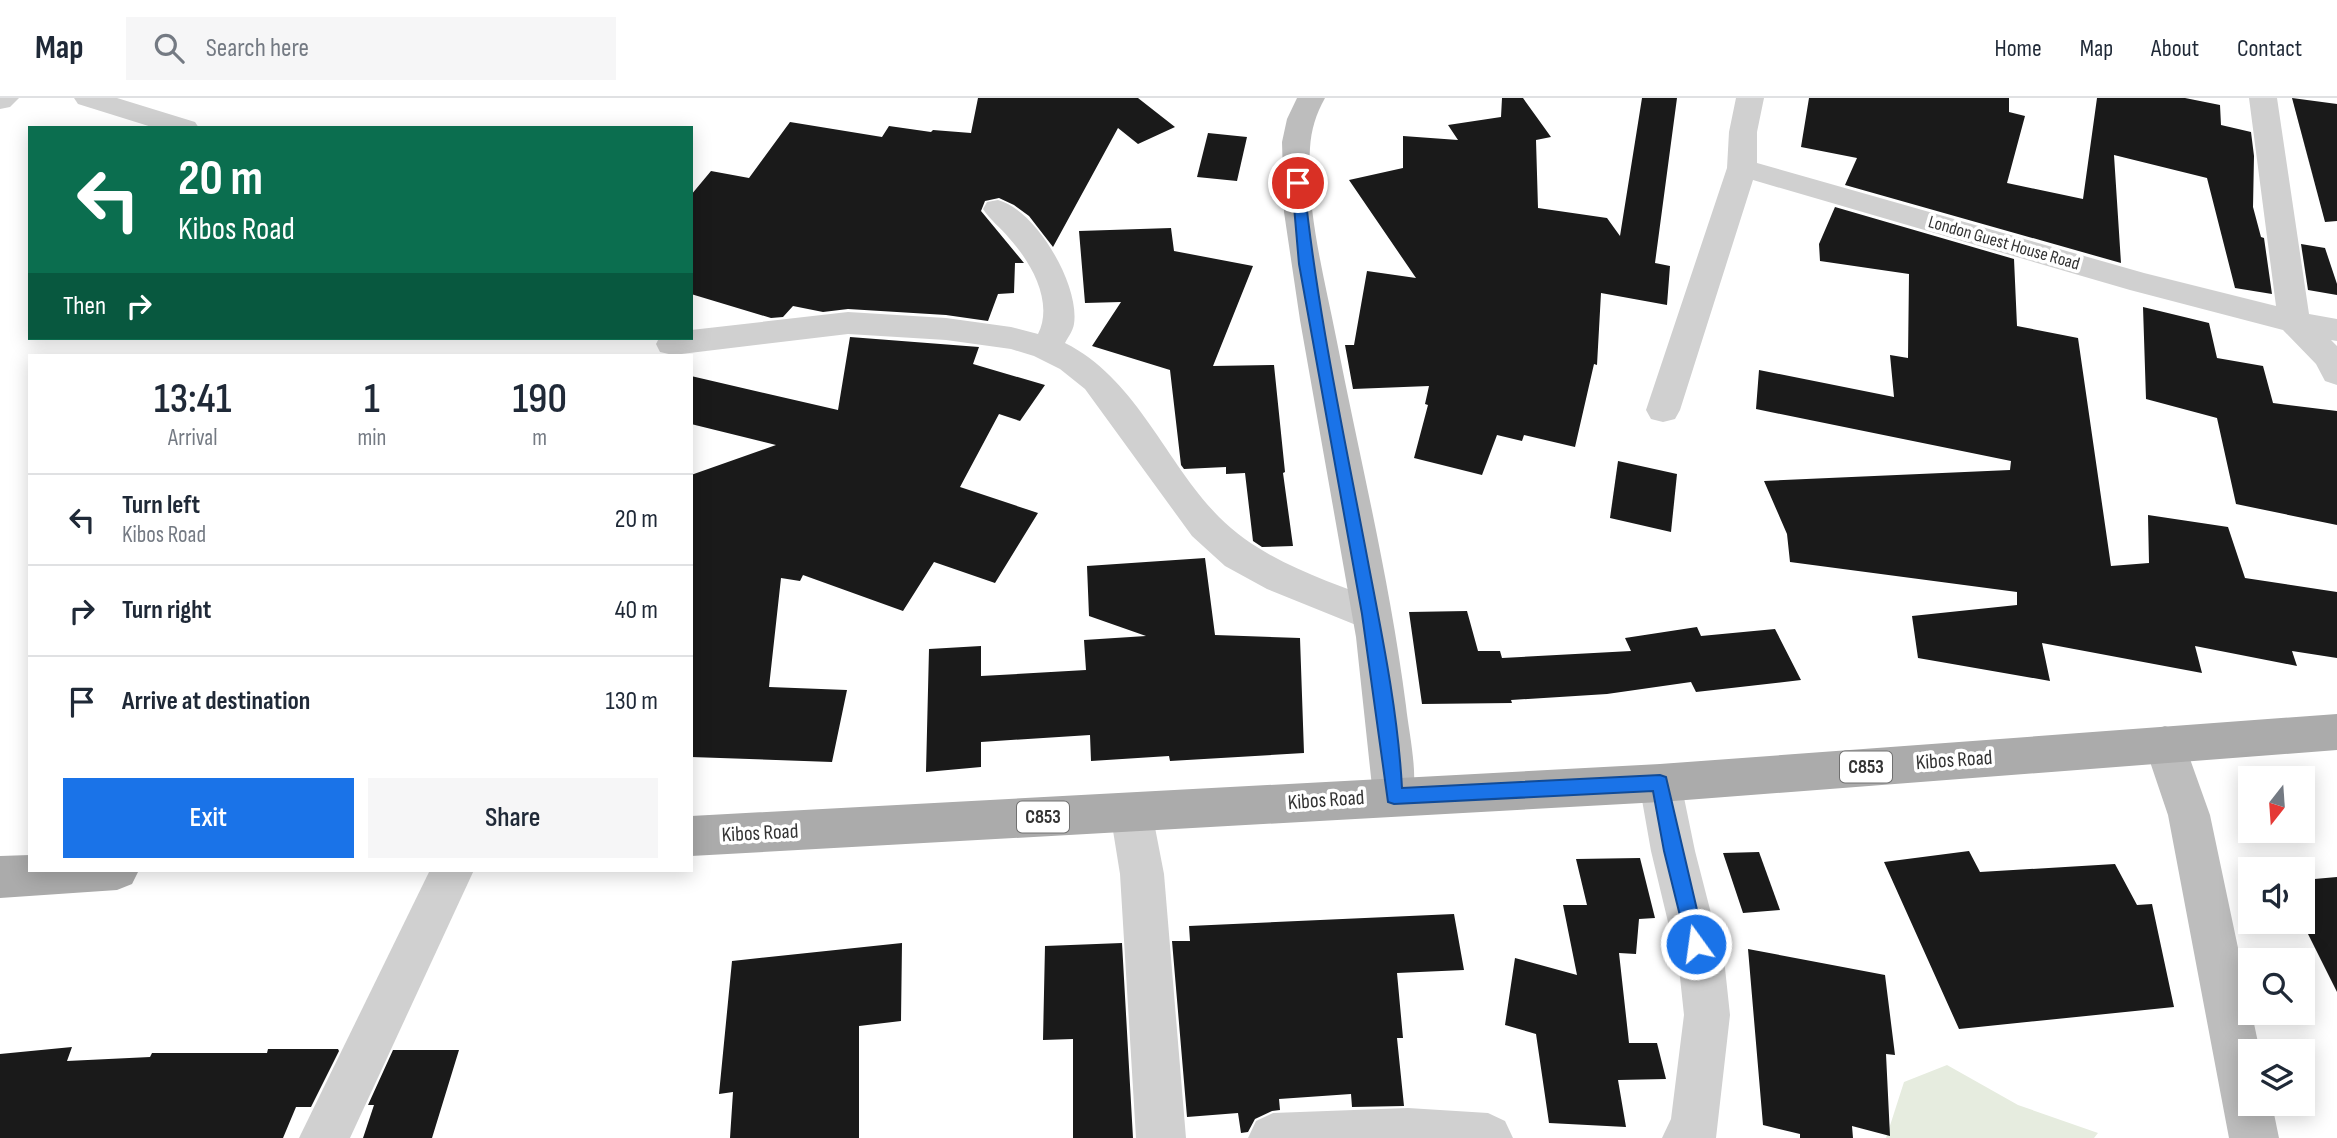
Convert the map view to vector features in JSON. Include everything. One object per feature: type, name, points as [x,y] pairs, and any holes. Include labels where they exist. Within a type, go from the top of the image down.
[{"type":"main road","name":"Kibos Road","points":[[693,836],[1660,783],[2337,732]]},
{"type":"main road","points":[[0,877],[84,872]]},
{"type":"street","points":[[0,101],[5,98]]},
{"type":"street","points":[[88,98],[179,126]]},
{"type":"street","points":[[1311,98],[1299,117],[1295,156],[1306,264],[1370,614],[1391,749],[1394,796]]},
{"type":"street","points":[[1663,410],[1742,168],[1743,132],[1750,98]]},
{"type":"street","points":[[2263,98],[2294,323],[2328,357],[2337,373]]},
{"type":"street","name":"London Guest House Road","points":[[1742,168],[2141,283],[2294,323],[2337,330]]},
{"type":"street","points":[[998,209],[1022,232],[1050,274],[1057,296],[1058,325],[1046,348]]},
{"type":"street","points":[[672,344],[848,323],[946,329],[1011,338],[1046,348],[1072,361],[1097,381],[1205,526],[1238,556],[1280,578],[1370,614]]},
{"type":"street","points":[[2165,744],[2189,815],[2254,1138]]},
{"type":"street","points":[[1660,783],[1673,851],[1702,968],[1707,1014],[1694,1132],[1687,1138]]},
{"type":"street","points":[[1131,812],[1142,874],[1161,1138]]},
{"type":"street","points":[[324,1138],[451,872]]},
{"type":"street","points":[[1273,1138],[1408,1133],[1488,1138]]},
{"type":"shaded area","points":[[1947,1065],[2018,1105],[2098,1133],[2094,1138],[1886,1138],[1904,1082]]},
{"type":"building","points":[[978,98],[1138,98],[1175,127],[1138,144],[1118,128],[1053,247],[1029,216],[1014,205],[999,198],[985,201],[981,211],[1024,263],[1015,263],[1014,293],[998,294],[988,321],[946,315],[848,309],[823,312],[793,306],[783,317],[771,318],[693,295],[693,193],[711,171],[749,178],[790,122],[882,137],[889,126],[931,132],[971,133]]},
{"type":"building","points":[[1502,98],[1523,98],[1551,137],[1536,140],[1538,208],[1607,218],[1620,236],[1642,98],[1677,98],[1655,263],[1670,266],[1667,305],[1601,293],[1597,365],[1594,364],[1575,447],[1524,435],[1522,441],[1497,435],[1482,475],[1414,458],[1428,405],[1425,404],[1429,386],[1353,389],[1345,345],[1354,345],[1367,271],[1416,278],[1349,180],[1403,168],[1403,136],[1458,140],[1448,125],[1501,117]]},
{"type":"building","points":[[1809,98],[2009,98],[2009,112],[2025,116],[2007,183],[2083,199],[2097,98],[2185,98],[2220,105],[2221,125],[2251,132],[2254,156],[2253,207],[2261,237],[2264,238],[2272,294],[2235,288],[2207,178],[2114,155],[2121,263],[1845,185],[1857,158],[1801,147]]},
{"type":"building","points":[[2292,98],[2337,104],[2337,221],[2325,222]]},
{"type":"building","points":[[1208,133],[1247,137],[1237,181],[1197,177]]},
{"type":"building","points":[[1835,207],[2014,259],[2017,326],[2078,338],[2111,566],[2149,563],[2148,515],[2228,527],[2245,578],[2337,592],[2337,658],[2292,651],[2297,666],[2195,646],[2202,673],[2042,643],[2050,681],[1918,658],[1912,616],[2017,605],[2017,592],[1790,562],[1787,534],[1764,481],[2010,470],[2011,461],[1756,409],[1759,370],[1894,397],[1890,355],[1908,358],[1909,274],[1820,261],[1819,244]]},
{"type":"building","points":[[1171,228],[1174,251],[1253,266],[1213,366],[1274,365],[1283,473],[1293,546],[1262,547],[1253,541],[1245,473],[1226,474],[1226,467],[1184,469],[1181,465],[1170,370],[1092,346],[1121,302],[1085,303],[1079,231]]},
{"type":"building","points":[[2301,244],[2325,248],[2337,284],[2337,295],[2308,290]]},
{"type":"building","points":[[2143,307],[2209,323],[2217,358],[2263,366],[2273,403],[2337,411],[2337,525],[2236,504],[2217,418],[2146,399]]},
{"type":"building","points":[[850,337],[979,347],[973,364],[1045,385],[1020,421],[999,414],[960,487],[1038,513],[995,583],[934,562],[903,611],[803,575],[800,581],[781,578],[769,687],[847,690],[832,762],[693,757],[693,474],[776,445],[693,424],[693,376],[838,410]]},
{"type":"building","points":[[1618,461],[1677,474],[1671,532],[1610,518]]},
{"type":"building","points":[[1205,558],[1215,635],[1300,638],[1304,753],[1170,761],[1169,756],[1091,761],[1090,735],[981,742],[981,767],[926,772],[929,649],[981,646],[981,676],[1086,670],[1084,640],[1146,636],[1089,616],[1087,566]]},
{"type":"building","points":[[1467,611],[1478,651],[1500,651],[1502,658],[1631,651],[1625,638],[1697,627],[1701,636],[1775,629],[1801,680],[1696,692],[1691,682],[1607,694],[1511,700],[1512,703],[1422,704],[1409,612]]},
{"type":"building","points":[[1969,851],[1980,872],[2115,864],[2137,905],[2152,904],[2174,1007],[1959,1029],[1884,862]]},
{"type":"building","points":[[1759,852],[1780,910],[1743,913],[1723,853]]},
{"type":"building","points":[[1640,858],[1655,918],[1639,919],[1636,954],[1619,953],[1629,1043],[1657,1043],[1666,1079],[1618,1080],[1626,1127],[1549,1123],[1536,1034],[1505,1025],[1515,958],[1577,975],[1563,905],[1587,905],[1576,859]]},
{"type":"building","points":[[2337,877],[2337,992],[2308,934],[2315,934],[2315,879]]},
{"type":"building","points":[[1454,914],[1464,970],[1397,973],[1403,1038],[1397,1038],[1404,1106],[1352,1107],[1351,1094],[1279,1099],[1280,1110],[1255,1119],[1248,1132],[1241,1133],[1238,1113],[1187,1117],[1172,941],[1190,941],[1189,926]]},
{"type":"building","points":[[902,943],[901,1021],[859,1026],[859,1138],[730,1138],[733,1092],[719,1094],[732,961]]},
{"type":"building","points":[[1122,943],[1133,1138],[1073,1138],[1073,1039],[1043,1040],[1045,946]]},
{"type":"building","points":[[1748,949],[1885,975],[1895,1055],[1886,1054],[1890,1136],[1852,1126],[1853,1138],[1800,1138],[1800,1134],[1763,1125]]},
{"type":"building","points":[[72,1047],[67,1061],[150,1057],[152,1053],[267,1053],[268,1049],[339,1051],[311,1107],[296,1107],[283,1138],[0,1138],[0,1054]]},
{"type":"building","points":[[393,1050],[459,1050],[432,1138],[363,1138],[374,1105],[368,1105]]},
{"type":"route","points":[[1298,183],[1306,264],[1370,614],[1391,749],[1394,796],[1660,783],[1673,851],[1696,944]]}]
